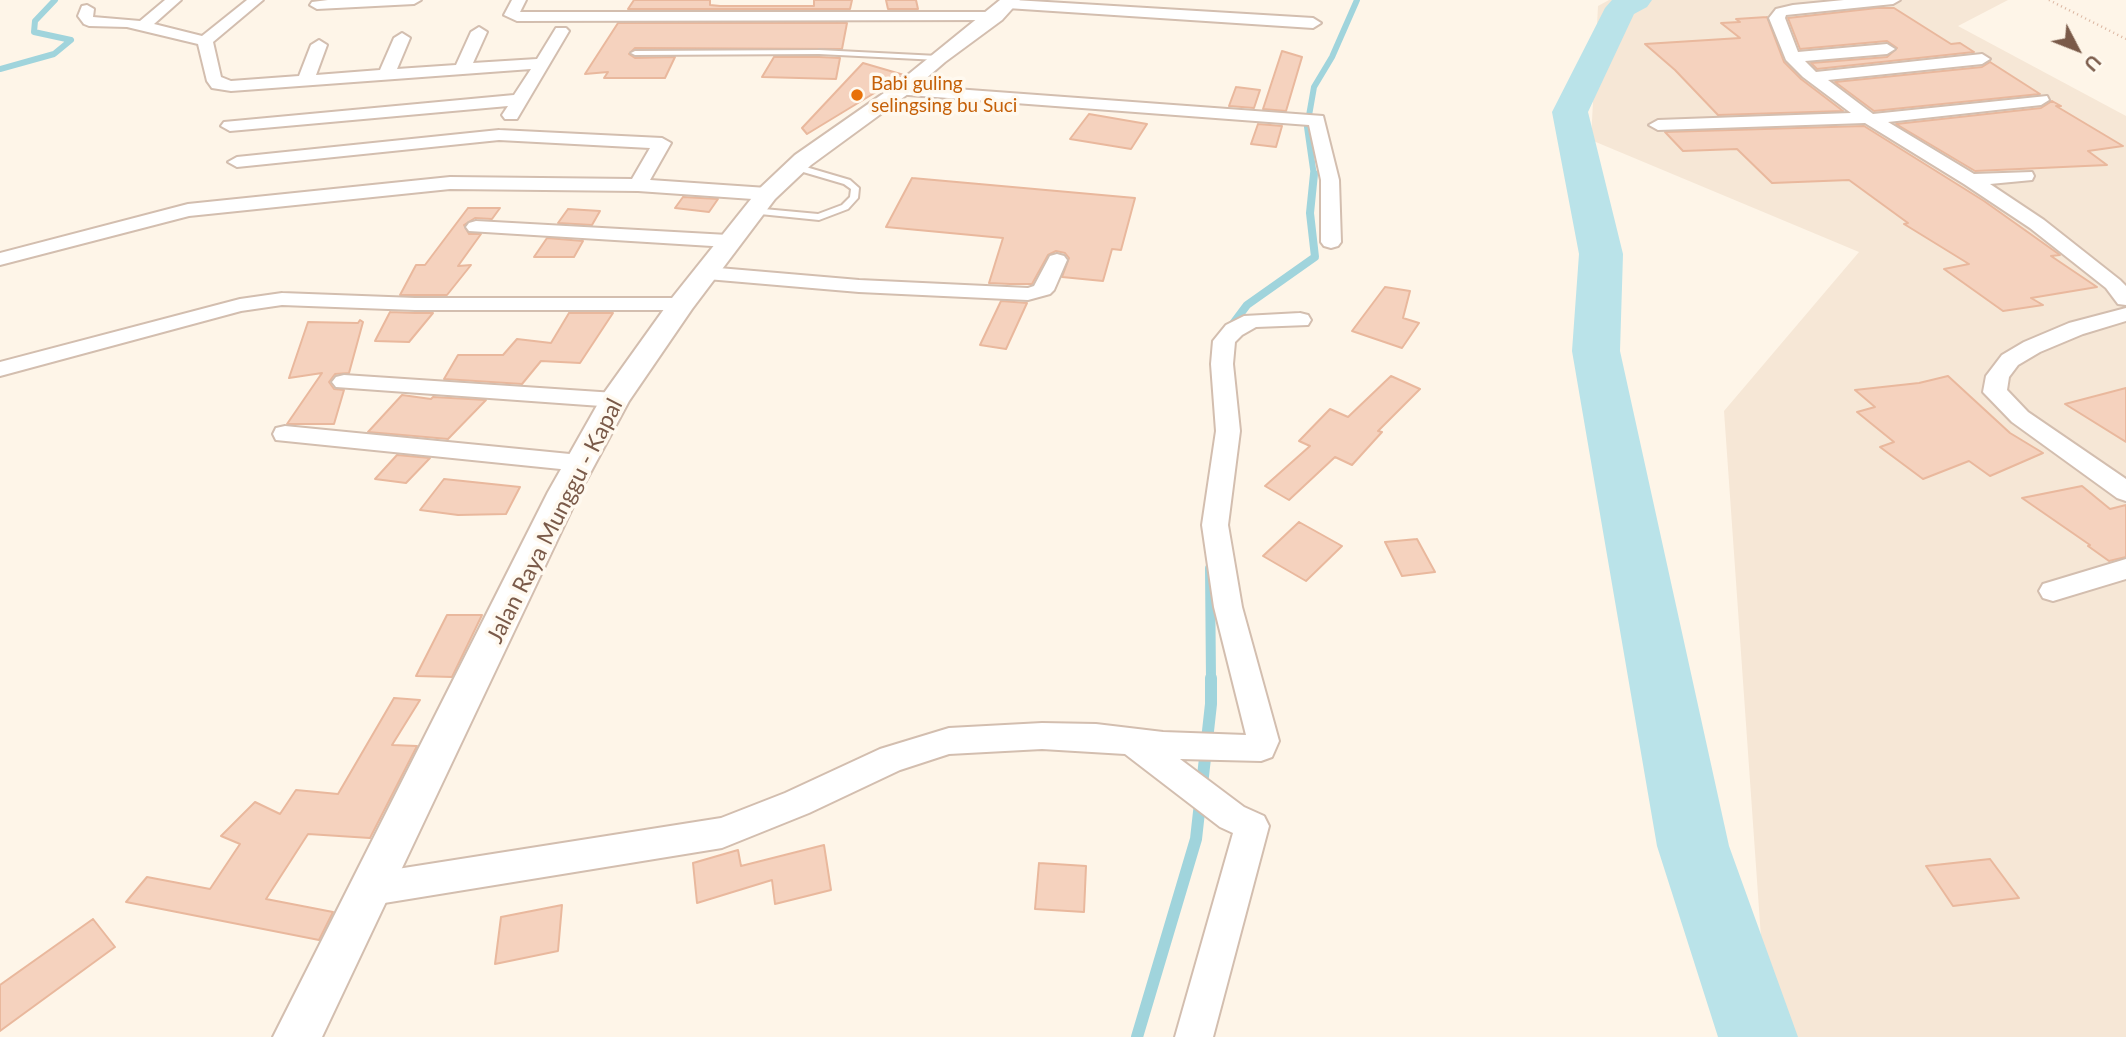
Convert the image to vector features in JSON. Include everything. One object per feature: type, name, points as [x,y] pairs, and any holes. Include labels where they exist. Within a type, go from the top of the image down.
[{"type":"street","points":[[144,26],[174,0]]},
{"type":"street","points":[[205,41],[256,0]]},
{"type":"street","points":[[317,5],[414,0]]},
{"type":"street","points":[[519,0],[511,15],[513,16],[1004,7],[1313,23]]},
{"type":"street","points":[[1893,0],[1781,12],[1777,18],[1792,57],[1813,77],[1869,118],[2037,224],[2113,284],[2126,299]]},
{"type":"street","name":"Jalan Raya Munggu - Kapal","points":[[297,1037],[372,890],[580,463],[615,400],[728,241],[760,202],[796,167],[901,90],[1004,7]]},
{"type":"street","points":[[87,9],[85,16],[89,21],[127,22],[205,41]]},
{"type":"street","points":[[499,135],[561,31]]},
{"type":"street","points":[[462,69],[479,32]]},
{"type":"street","points":[[386,75],[402,38]]},
{"type":"street","points":[[205,41],[213,78],[218,83],[231,86],[542,63]]},
{"type":"street","points":[[305,81],[319,45]]},
{"type":"street","points":[[1792,57],[1886,49]]},
{"type":"street","points":[[1813,77],[1982,60]]},
{"type":"street","points":[[901,90],[1317,120],[1330,180],[1331,242]]},
{"type":"street","points":[[230,126],[520,100]]},
{"type":"street","points":[[1658,125],[1869,118],[2041,100]]},
{"type":"street","points":[[237,162],[499,135],[662,143],[638,186]]},
{"type":"street","points":[[1971,180],[2025,176]]},
{"type":"street","points":[[0,259],[188,210],[450,183],[638,186],[760,202]]},
{"type":"street","points":[[476,228],[728,241]]},
{"type":"street","points":[[707,273],[859,286],[1028,294],[1043,290],[1057,260]]},
{"type":"street","points":[[0,369],[240,306],[282,299],[415,304],[682,304]]},
{"type":"street","points":[[2126,314],[2099,324],[2077,328],[2032,347],[2010,360],[1998,376],[1995,392],[2020,417],[2126,492]]},
{"type":"street","points":[[372,890],[722,833],[797,803],[891,759],[949,741],[1042,736],[1258,750],[1263,741],[1228,607],[1214,524],[1228,431],[1222,379],[1224,341],[1234,330],[1252,321],[1300,320]]},
{"type":"street","points":[[344,382],[615,400]]},
{"type":"street","points":[[285,434],[580,463]]},
{"type":"street","points":[[2053,592],[2126,569]]},
{"type":"street","points":[[1148,744],[1190,787],[1232,817],[1252,826],[1194,1037]]},
{"type":"lane","points":[[635,53],[819,52],[938,58]]},
{"type":"lane","points":[[760,202],[819,217],[845,207],[854,198],[855,188],[847,182],[796,167]]},
{"type":"path","points":[[2049,0],[2126,39]]},
{"type":"shaded area","points":[[1609,0],[2008,0],[1958,26],[2126,116],[2126,1037],[1768,1037],[1724,411],[1859,252],[1591,140],[1598,6]]},
{"type":"building","points":[[634,0],[710,0],[710,5],[720,6],[814,6],[814,0],[852,0],[850,9],[628,9]]},
{"type":"building","points":[[886,0],[916,0],[918,9],[888,9]]},
{"type":"building","points":[[1894,8],[1951,44],[1960,43],[1974,52],[1817,69],[1811,63],[1887,57],[1897,48],[1887,41],[1800,49],[1788,18]]},
{"type":"building","points":[[1767,17],[1784,62],[1801,79],[1843,111],[1718,115],[1675,70],[1645,44],[1740,38],[1721,23]]},
{"type":"building","points":[[618,23],[847,23],[842,49],[635,48],[629,54],[635,58],[675,57],[665,78],[604,78],[608,72],[585,74]]},
{"type":"building","points":[[1282,51],[1302,57],[1286,111],[1263,109]]},
{"type":"building","points":[[774,57],[840,58],[836,79],[762,77]]},
{"type":"building","points":[[1990,62],[2040,94],[1874,111],[1835,82],[1982,67]]},
{"type":"building","points":[[863,63],[904,75],[807,134],[802,128]]},
{"type":"building","points":[[1236,87],[1260,90],[1254,108],[1229,106]]},
{"type":"building","points":[[2052,101],[2123,146],[2088,151],[2107,165],[1975,171],[1896,124],[2041,108]]},
{"type":"building","points":[[1089,114],[1147,124],[1131,149],[1070,139]]},
{"type":"building","points":[[1258,124],[1282,126],[1276,147],[1251,144]]},
{"type":"building","points":[[1864,126],[1984,201],[2060,255],[2051,256],[2097,287],[2031,298],[2043,305],[2003,311],[1944,269],[1969,264],[1904,224],[1908,223],[1849,180],[1772,183],[1737,149],[1683,151],[1665,132]]},
{"type":"building","points":[[912,178],[1135,198],[1121,250],[1112,249],[1103,281],[1062,277],[1069,258],[1065,253],[1056,251],[1048,255],[1032,284],[989,283],[1003,238],[886,227]]},
{"type":"building","points":[[683,197],[718,199],[709,212],[675,208]]},
{"type":"building","points":[[468,208],[500,208],[492,219],[475,218],[464,225],[469,234],[481,234],[458,266],[471,265],[447,295],[400,295],[416,265],[425,265]]},
{"type":"building","points":[[568,209],[600,211],[592,225],[558,223]]},
{"type":"building","points":[[547,238],[583,241],[574,257],[534,257]]},
{"type":"building","points":[[1385,287],[1410,291],[1403,318],[1419,323],[1402,348],[1352,331]]},
{"type":"building","points":[[1001,301],[1027,303],[1006,349],[980,345]]},
{"type":"building","points":[[390,312],[433,313],[409,342],[375,341]]},
{"type":"building","points":[[569,313],[613,313],[580,363],[541,361],[522,384],[444,379],[458,355],[503,355],[517,339],[551,343]]},
{"type":"building","points":[[360,320],[363,322],[349,373],[335,374],[329,382],[334,389],[344,390],[334,424],[287,424],[322,373],[289,378],[308,322],[358,323]]},
{"type":"building","points":[[1391,376],[1420,389],[1378,431],[1382,432],[1352,465],[1335,457],[1289,500],[1265,486],[1310,446],[1299,441],[1330,409],[1348,417]]},
{"type":"building","points":[[1948,376],[2010,433],[2043,453],[1990,476],[1969,461],[1923,479],[1880,447],[1894,442],[1857,412],[1875,407],[1855,390],[1919,383]]},
{"type":"building","points":[[2126,388],[2126,442],[2065,404]]},
{"type":"building","points":[[402,395],[431,399],[486,400],[448,439],[368,432]]},
{"type":"building","points":[[397,455],[430,458],[406,483],[375,479]]},
{"type":"building","points":[[444,479],[520,487],[506,514],[458,515],[420,510]]},
{"type":"building","points":[[2082,486],[2110,509],[2126,505],[2126,557],[2109,561],[2022,498]]},
{"type":"building","points":[[1299,522],[1342,546],[1306,581],[1263,556]]},
{"type":"building","points":[[1417,539],[1435,572],[1402,576],[1385,542]]},
{"type":"building","points":[[447,615],[482,615],[452,677],[416,676]]},
{"type":"building","points":[[394,698],[420,700],[392,745],[417,746],[370,838],[308,834],[266,899],[333,912],[319,940],[126,902],[147,877],[210,889],[240,844],[221,836],[255,802],[280,814],[296,790],[338,794]]},
{"type":"building","points":[[824,845],[831,890],[775,904],[772,880],[697,903],[693,863],[738,850],[741,866]]},
{"type":"building","points":[[1990,859],[2019,898],[1953,906],[1926,866]]},
{"type":"building","points":[[1039,863],[1086,866],[1084,912],[1035,909]]},
{"type":"building","points":[[562,905],[558,951],[495,964],[501,917]]},
{"type":"building","points":[[93,919],[115,947],[0,1031],[0,985]]},
{"type":"waterway","points":[[0,69],[54,54],[71,40],[34,32],[35,21],[55,0]]},
{"type":"waterway","points":[[1314,175],[1307,127],[1314,87],[1332,57],[1357,0]]},
{"type":"waterway","points":[[1636,0],[1621,8],[1570,112],[1601,254],[1596,351],[1693,846],[1758,1037]]},
{"type":"waterway","points":[[1229,329],[1247,305],[1315,257],[1310,213],[1314,175]]},
{"type":"waterway","points":[[1210,568],[1211,680]]},
{"type":"waterway","points":[[1137,1037],[1196,839],[1211,704],[1211,680]]},
{"type":"place","name":"Babi guling selingsing bu Suci","points":[[857,95]]}]
